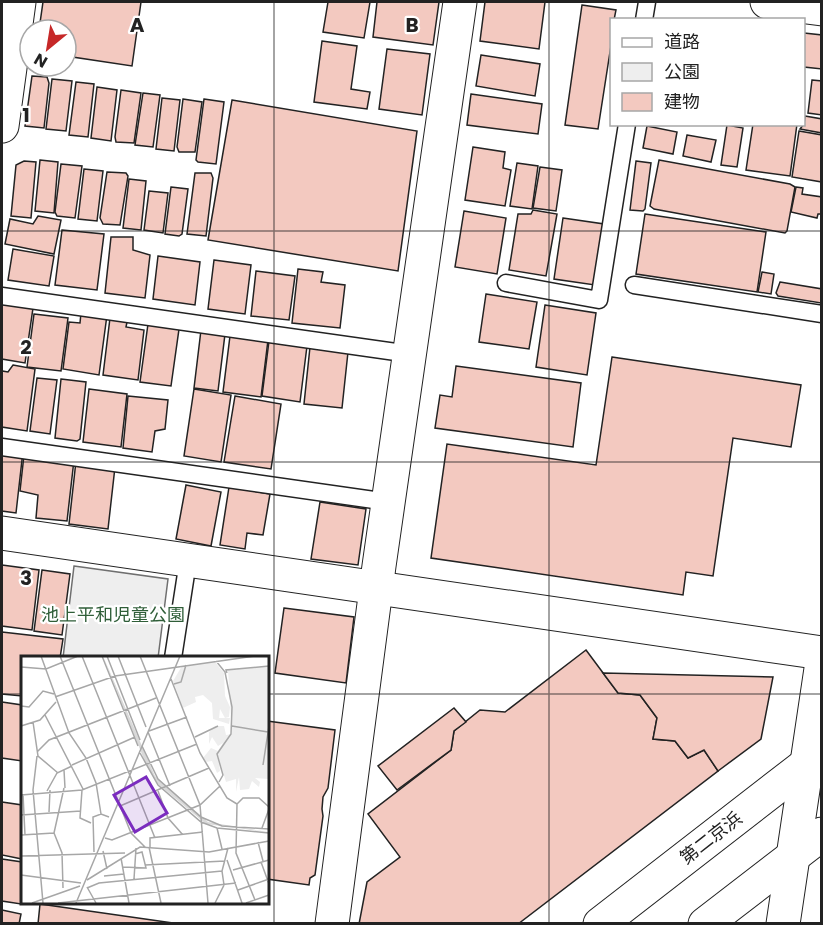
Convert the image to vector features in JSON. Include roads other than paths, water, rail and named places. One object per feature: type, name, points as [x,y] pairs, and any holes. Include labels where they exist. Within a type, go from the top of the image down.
[{"type":"main road","points":[[2,126],[19,2]]},
{"type":"main road","points":[[332,924],[388,502],[460,2]]},
{"type":"main road","points":[[767,2],[822,9]]},
{"type":"main road","points":[[2,533],[822,653]]},
{"type":"main road","points":[[783,924],[792,856],[814,758],[822,662]]},
{"type":"main road","name":"第二京浜","points":[[600,924],[814,758]]},
{"type":"main road","points":[[705,924],[822,834]]},
{"type":"lane","points":[[644,18],[647,2]]},
{"type":"lane","points":[[506,283],[599,300],[627,126]]},
{"type":"lane","points":[[634,285],[822,314]]},
{"type":"lane","points":[[2,296],[410,354]]},
{"type":"lane","points":[[2,447],[388,502]]},
{"type":"lane","points":[[173,656],[188,561]]},
{"type":"park label","name":"池上平和児童公園","points":[[113,615]]}]
